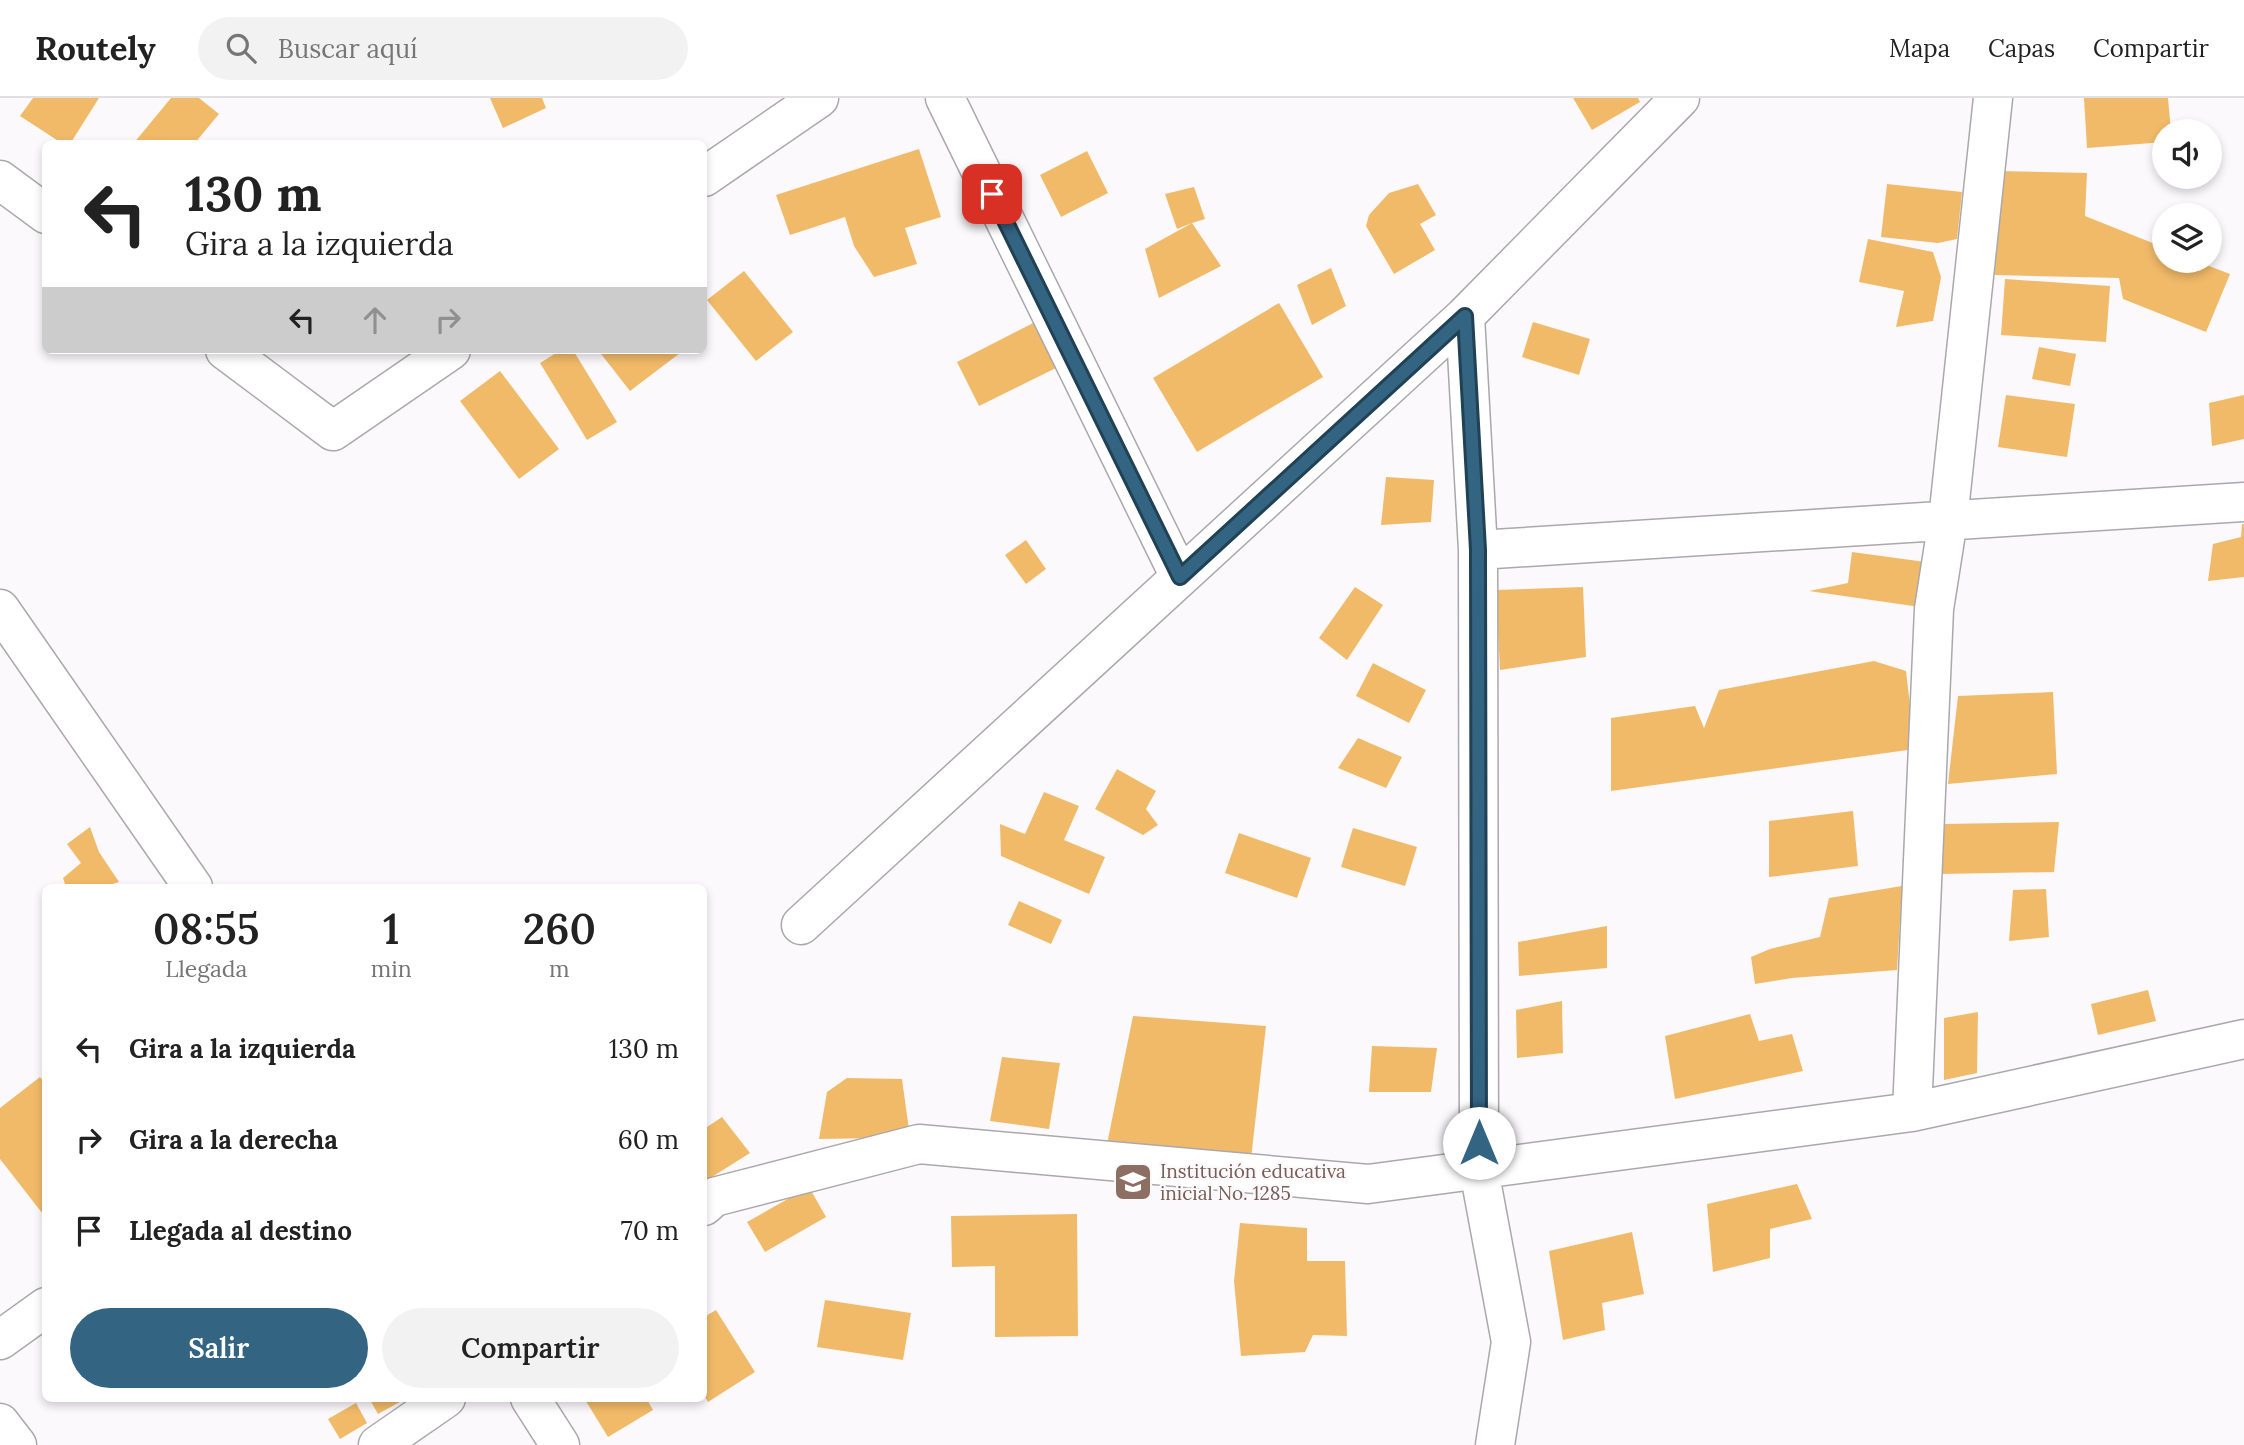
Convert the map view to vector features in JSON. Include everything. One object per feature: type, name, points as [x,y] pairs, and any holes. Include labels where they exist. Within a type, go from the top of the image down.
[{"type":"street","points":[[707,175],[819,98]]},
{"type":"street","points":[[945,98],[1180,577]]},
{"type":"street","points":[[801,925],[1465,316],[1680,98]]},
{"type":"street","points":[[1912,1112],[1934,609],[1948,520],[1993,98]]},
{"type":"street","points":[[0,180],[42,211]]},
{"type":"street","points":[[1465,316],[1478,550],[1479,1170],[1511,1342],[1495,1445]]},
{"type":"street","points":[[230,354],[333,431],[445,354]]},
{"type":"street","points":[[1478,550],[2244,502]]},
{"type":"street","points":[[0,609],[191,884]]},
{"type":"street","points":[[707,1203],[714,1197],[919,1144],[1368,1184],[1912,1112],[2244,1039]]},
{"type":"street","points":[[0,1340],[42,1310]]},
{"type":"street","points":[[378,1445],[440,1402]]},
{"type":"street","points":[[533,1402],[560,1445]]},
{"type":"street","points":[[0,1423],[17,1445]]},
{"type":"building","points":[[33,98],[99,98],[73,140],[57,140],[20,116]]},
{"type":"building","points":[[171,98],[199,98],[219,114],[197,140],[136,140]]},
{"type":"building","points":[[490,98],[542,98],[546,108],[503,128]]},
{"type":"building","points":[[1573,98],[1638,98],[1640,102],[1592,130]]},
{"type":"building","points":[[2084,98],[2168,98],[2170,119],[2152,119],[2152,143],[2087,148]]},
{"type":"building","points":[[919,149],[941,217],[905,228],[917,264],[874,277],[854,246],[845,217],[790,235],[776,195]]},
{"type":"building","points":[[1087,151],[1108,193],[1061,217],[1040,175]]},
{"type":"building","points":[[1998,171],[2087,173],[2085,216],[2152,243],[2152,273],[2222,271],[2230,274],[2206,332],[2123,299],[2119,278],[1995,275]]},
{"type":"building","points":[[1418,184],[1436,215],[1420,224],[1435,250],[1394,274],[1366,226],[1369,215],[1389,193]]},
{"type":"building","points":[[1887,184],[1962,192],[1957,239],[1938,243],[1881,237]]},
{"type":"building","points":[[1194,187],[1205,219],[1177,229],[1165,194]]},
{"type":"building","points":[[1192,223],[1221,266],[1159,298],[1145,249]]},
{"type":"building","points":[[1868,239],[1933,252],[1941,277],[1933,321],[1896,327],[1904,291],[1859,282]]},
{"type":"building","points":[[1331,268],[1346,306],[1312,325],[1297,285]]},
{"type":"building","points":[[744,271],[793,332],[756,361],[707,300]]},
{"type":"building","points":[[2005,279],[2110,286],[2106,342],[2001,335]]},
{"type":"building","points":[[1279,303],[1323,377],[1197,452],[1153,378]]},
{"type":"building","points":[[1039,320],[1062,365],[979,406],[957,362]]},
{"type":"building","points":[[1533,322],[1590,339],[1579,375],[1522,357]]},
{"type":"building","points":[[2039,347],[2076,354],[2070,386],[2032,379]]},
{"type":"building","points":[[555,354],[575,354],[617,422],[587,440],[540,363]]},
{"type":"building","points":[[601,354],[679,354],[630,391]]},
{"type":"building","points":[[500,371],[559,449],[519,479],[460,401]]},
{"type":"building","points":[[2006,395],[2075,404],[2067,457],[1998,447]]},
{"type":"building","points":[[2244,395],[2244,439],[2212,446],[2209,403]]},
{"type":"building","points":[[1386,477],[1434,480],[1431,522],[1381,525]]},
{"type":"building","points":[[2242,524],[2244,577],[2208,581],[2213,544],[2241,537]]},
{"type":"building","points":[[1026,540],[1046,569],[1026,584],[1005,555]]},
{"type":"building","points":[[1852,552],[1940,564],[1934,609],[1809,591],[1848,583]]},
{"type":"building","points":[[1355,587],[1383,605],[1347,660],[1319,638]]},
{"type":"building","points":[[1583,587],[1586,657],[1500,670],[1496,590]]},
{"type":"building","points":[[1874,661],[1906,671],[1915,749],[1611,791],[1611,718],[1695,706],[1704,728],[1719,690]]},
{"type":"building","points":[[1373,663],[1426,690],[1409,723],[1356,696]]},
{"type":"building","points":[[2053,692],[2057,774],[1948,784],[1958,696]]},
{"type":"building","points":[[1358,738],[1402,757],[1386,788],[1338,768]]},
{"type":"building","points":[[1117,769],[1156,791],[1146,809],[1158,825],[1143,835],[1095,809]]},
{"type":"building","points":[[1044,792],[1079,806],[1064,840],[1105,857],[1089,894],[1001,856],[1000,824],[1025,834]]},
{"type":"building","points":[[1853,811],[1858,866],[1769,877],[1769,821]]},
{"type":"building","points":[[2059,822],[2054,872],[1940,874],[1942,824]]},
{"type":"building","points":[[90,827],[99,852],[119,882],[65,884],[63,878],[81,863],[67,844]]},
{"type":"building","points":[[1353,828],[1417,847],[1405,886],[1341,867]]},
{"type":"building","points":[[1239,833],[1311,858],[1297,898],[1225,873]]},
{"type":"building","points":[[1902,886],[1897,970],[1792,978],[1755,984],[1751,957],[1770,949],[1820,937],[1829,898]]},
{"type":"building","points":[[2046,889],[2049,937],[2009,941],[2013,890]]},
{"type":"building","points":[[1019,901],[1062,920],[1051,944],[1008,925]]},
{"type":"building","points":[[1607,926],[1607,968],[1519,976],[1518,942]]},
{"type":"building","points":[[2148,990],[2156,1021],[2098,1035],[2091,1004]]},
{"type":"building","points":[[1562,1001],[1563,1053],[1517,1058],[1516,1010]]},
{"type":"building","points":[[1978,1012],[1977,1073],[1944,1080],[1944,1018]]},
{"type":"building","points":[[1750,1014],[1759,1041],[1792,1034],[1803,1071],[1675,1099],[1665,1036]]},
{"type":"building","points":[[1133,1016],[1266,1026],[1251,1159],[1106,1149]]},
{"type":"building","points":[[1372,1046],[1437,1048],[1431,1092],[1369,1092]]},
{"type":"building","points":[[1002,1057],[1060,1063],[1049,1129],[990,1121]]},
{"type":"building","points":[[40,1077],[42,1079],[42,1213],[0,1159],[0,1108]]},
{"type":"building","points":[[847,1078],[902,1079],[909,1130],[880,1138],[819,1139],[827,1092]]},
{"type":"building","points":[[722,1117],[750,1153],[707,1180],[707,1127]]},
{"type":"building","points":[[1797,1184],[1812,1219],[1770,1229],[1770,1258],[1713,1272],[1707,1204]]},
{"type":"building","points":[[809,1187],[826,1217],[765,1252],[747,1222]]},
{"type":"building","points":[[1077,1214],[1078,1336],[995,1337],[995,1266],[952,1267],[951,1216]]},
{"type":"building","points":[[1240,1223],[1307,1228],[1307,1261],[1345,1261],[1347,1336],[1313,1335],[1305,1352],[1241,1356],[1234,1281]]},
{"type":"building","points":[[1632,1232],[1644,1294],[1602,1303],[1605,1330],[1563,1340],[1549,1251]]},
{"type":"building","points":[[825,1300],[911,1313],[903,1360],[817,1347]]},
{"type":"building","points":[[716,1310],[755,1372],[708,1402],[707,1400],[707,1315]]},
{"type":"building","points":[[371,1402],[400,1402],[378,1414]]},
{"type":"building","points":[[586,1402],[648,1402],[653,1410],[608,1437]]},
{"type":"building","points":[[356,1403],[367,1423],[340,1439],[328,1419]]},
{"type":"place","name":"Institución educativa inicial No. 1285","points":[[1133,1182]]},
{"type":"route","points":[[992,194],[1180,577],[1465,316],[1478,550],[1479,1143]]}]
